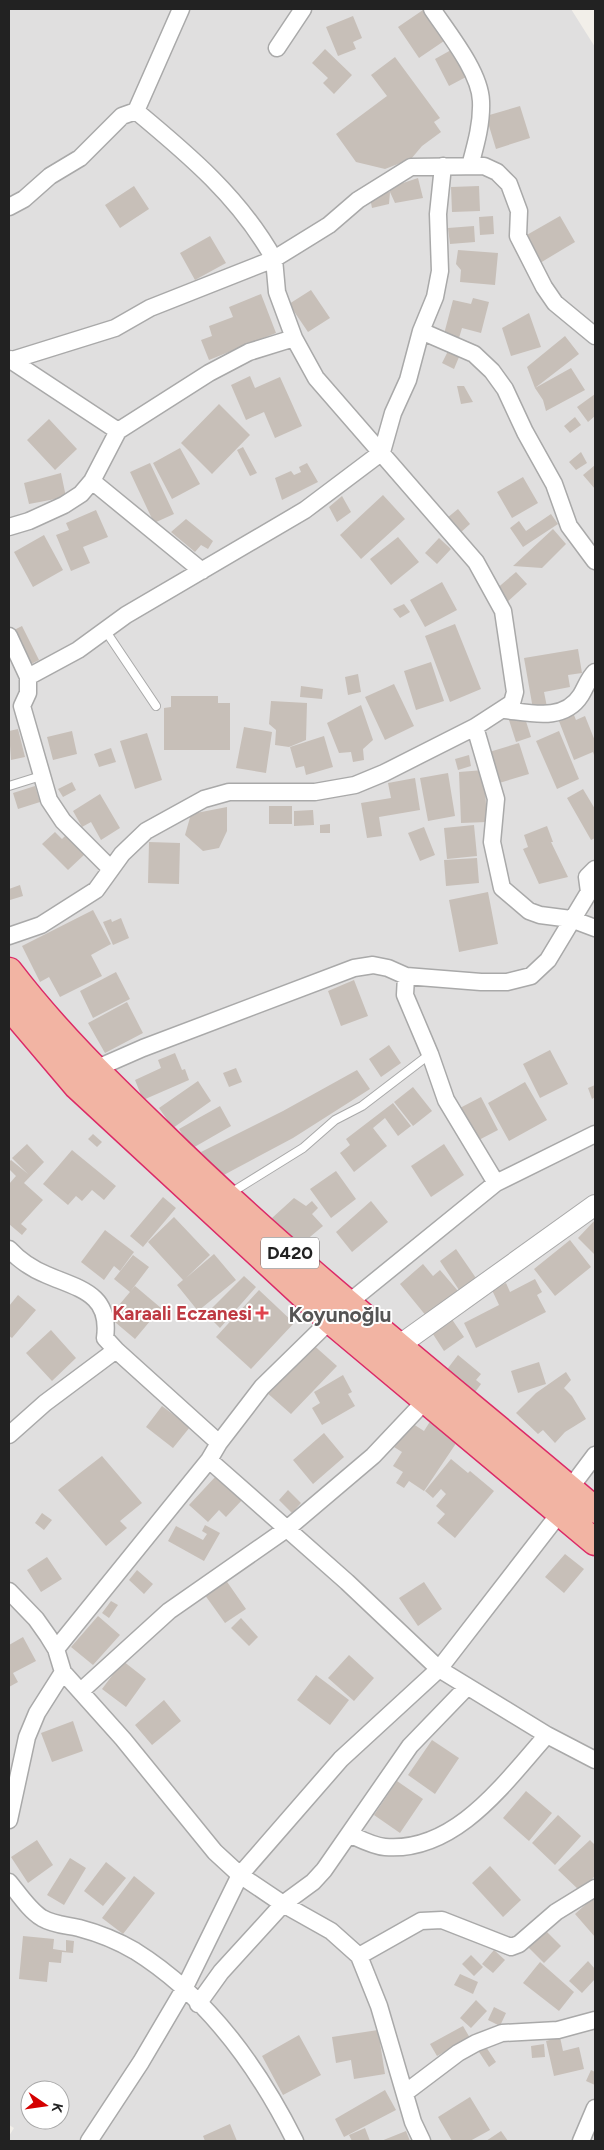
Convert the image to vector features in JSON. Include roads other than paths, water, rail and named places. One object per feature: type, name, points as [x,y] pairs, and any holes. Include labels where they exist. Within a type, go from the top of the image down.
[{"type":"highway","name":"D420","points":[[9,971],[86,1077],[225,1197],[425,1401],[595,1542]]},
{"type":"highway","name":"D420","points":[[9,1006],[339,1313],[397,1347],[593,1505]]},
{"type":"street","points":[[9,207],[24,199],[50,176],[80,158],[122,116],[136,111],[181,9]]},
{"type":"street","points":[[276,48],[304,9]]},
{"type":"street","points":[[432,9],[478,83],[481,99],[480,128],[470,166]]},
{"type":"street","points":[[9,936],[41,925],[96,890],[122,854],[146,831],[204,799],[229,792],[315,792],[355,785],[384,773],[505,710],[512,704],[515,692],[503,611],[476,562],[316,378],[294,338],[277,292],[274,259],[253,225],[220,185],[136,111]]},
{"type":"street","points":[[28,677],[78,650],[126,615],[305,510],[382,452],[393,413],[408,380],[422,331],[435,297],[440,271],[438,214],[443,166]]},
{"type":"street","points":[[9,360],[68,345],[115,328],[150,308],[274,259],[329,225],[363,196],[411,167],[484,166],[498,172],[509,184],[519,211],[518,236],[544,287],[555,303],[595,336]]},
{"type":"street","points":[[422,331],[474,354],[492,371],[505,389],[524,432],[554,484],[569,526],[595,561]]},
{"type":"street","points":[[9,527],[29,521],[64,505],[81,494],[92,481],[118,431],[209,373],[249,352],[294,338]]},
{"type":"street","points":[[9,360],[118,431]]},
{"type":"street","points":[[92,481],[202,571]]},
{"type":"street","points":[[9,636],[28,677],[28,693],[22,706],[49,800],[63,821],[111,869]]},
{"type":"street","points":[[505,710],[547,715],[561,712],[572,706],[580,696],[588,679],[595,672]]},
{"type":"street","points":[[475,727],[496,799],[492,842],[502,888],[528,911],[540,915],[571,919],[595,928]]},
{"type":"street","points":[[86,1077],[143,1048],[354,968],[373,965],[388,968],[406,976],[507,982],[532,976],[548,960],[589,892],[587,877],[595,869]]},
{"type":"street","points":[[406,976],[404,995],[430,1054],[446,1100],[496,1183]]},
{"type":"street","points":[[56,1649],[209,1460],[219,1443],[262,1387],[339,1313],[496,1183],[595,1134]]},
{"type":"street","points":[[397,1347],[595,1205]]},
{"type":"street","points":[[9,1250],[24,1264],[86,1291],[96,1299],[106,1317],[105,1338],[219,1443]]},
{"type":"street","points":[[9,1435],[45,1403],[116,1350]]},
{"type":"street","points":[[82,1690],[169,1611],[288,1528],[373,1456],[425,1401]]},
{"type":"street","points":[[89,2141],[141,2062],[184,1989],[240,1874],[341,1759],[439,1669],[559,1514],[571,1487],[595,1455]]},
{"type":"street","points":[[209,1460],[288,1528],[439,1669],[547,1735],[595,1760]]},
{"type":"street","points":[[559,1514],[593,1505]]},
{"type":"street","points":[[9,1591],[36,1619],[56,1649],[63,1672],[82,1690],[215,1852],[240,1874],[284,1904],[331,1931],[359,1956],[379,2006],[413,2122],[422,2141]]},
{"type":"street","points":[[9,1820],[27,1737],[37,1713],[63,1672]]},
{"type":"street","points":[[198,2004],[221,1972],[284,1904],[313,1882],[410,1746],[467,1687]]},
{"type":"street","points":[[349,1834],[384,1847],[399,1847],[432,1840],[450,1831],[488,1800],[547,1735]]},
{"type":"street","points":[[9,1882],[40,1917],[53,1924],[88,1931],[135,1951],[184,1989],[244,2052],[270,2094],[295,2141]]},
{"type":"street","points":[[359,1956],[421,1921],[431,1919],[442,1920],[511,1947],[519,1944],[556,1912],[595,1888]]},
{"type":"street","points":[[404,2093],[476,2042],[502,2033],[558,2030],[595,2020]]},
{"type":"street","points":[[581,2141],[595,2108]]},
{"type":"lane","points":[[105,630],[156,706]]},
{"type":"lane","points":[[9,786],[41,776]]},
{"type":"lane","points":[[225,1197],[303,1148],[335,1120],[362,1106],[430,1054]]},
{"type":"place","name":"Karaali Eczanesi","points":[[262,1313]]},
{"type":"district","name":"Koyunoğlu","points":[[340,1315]]}]
